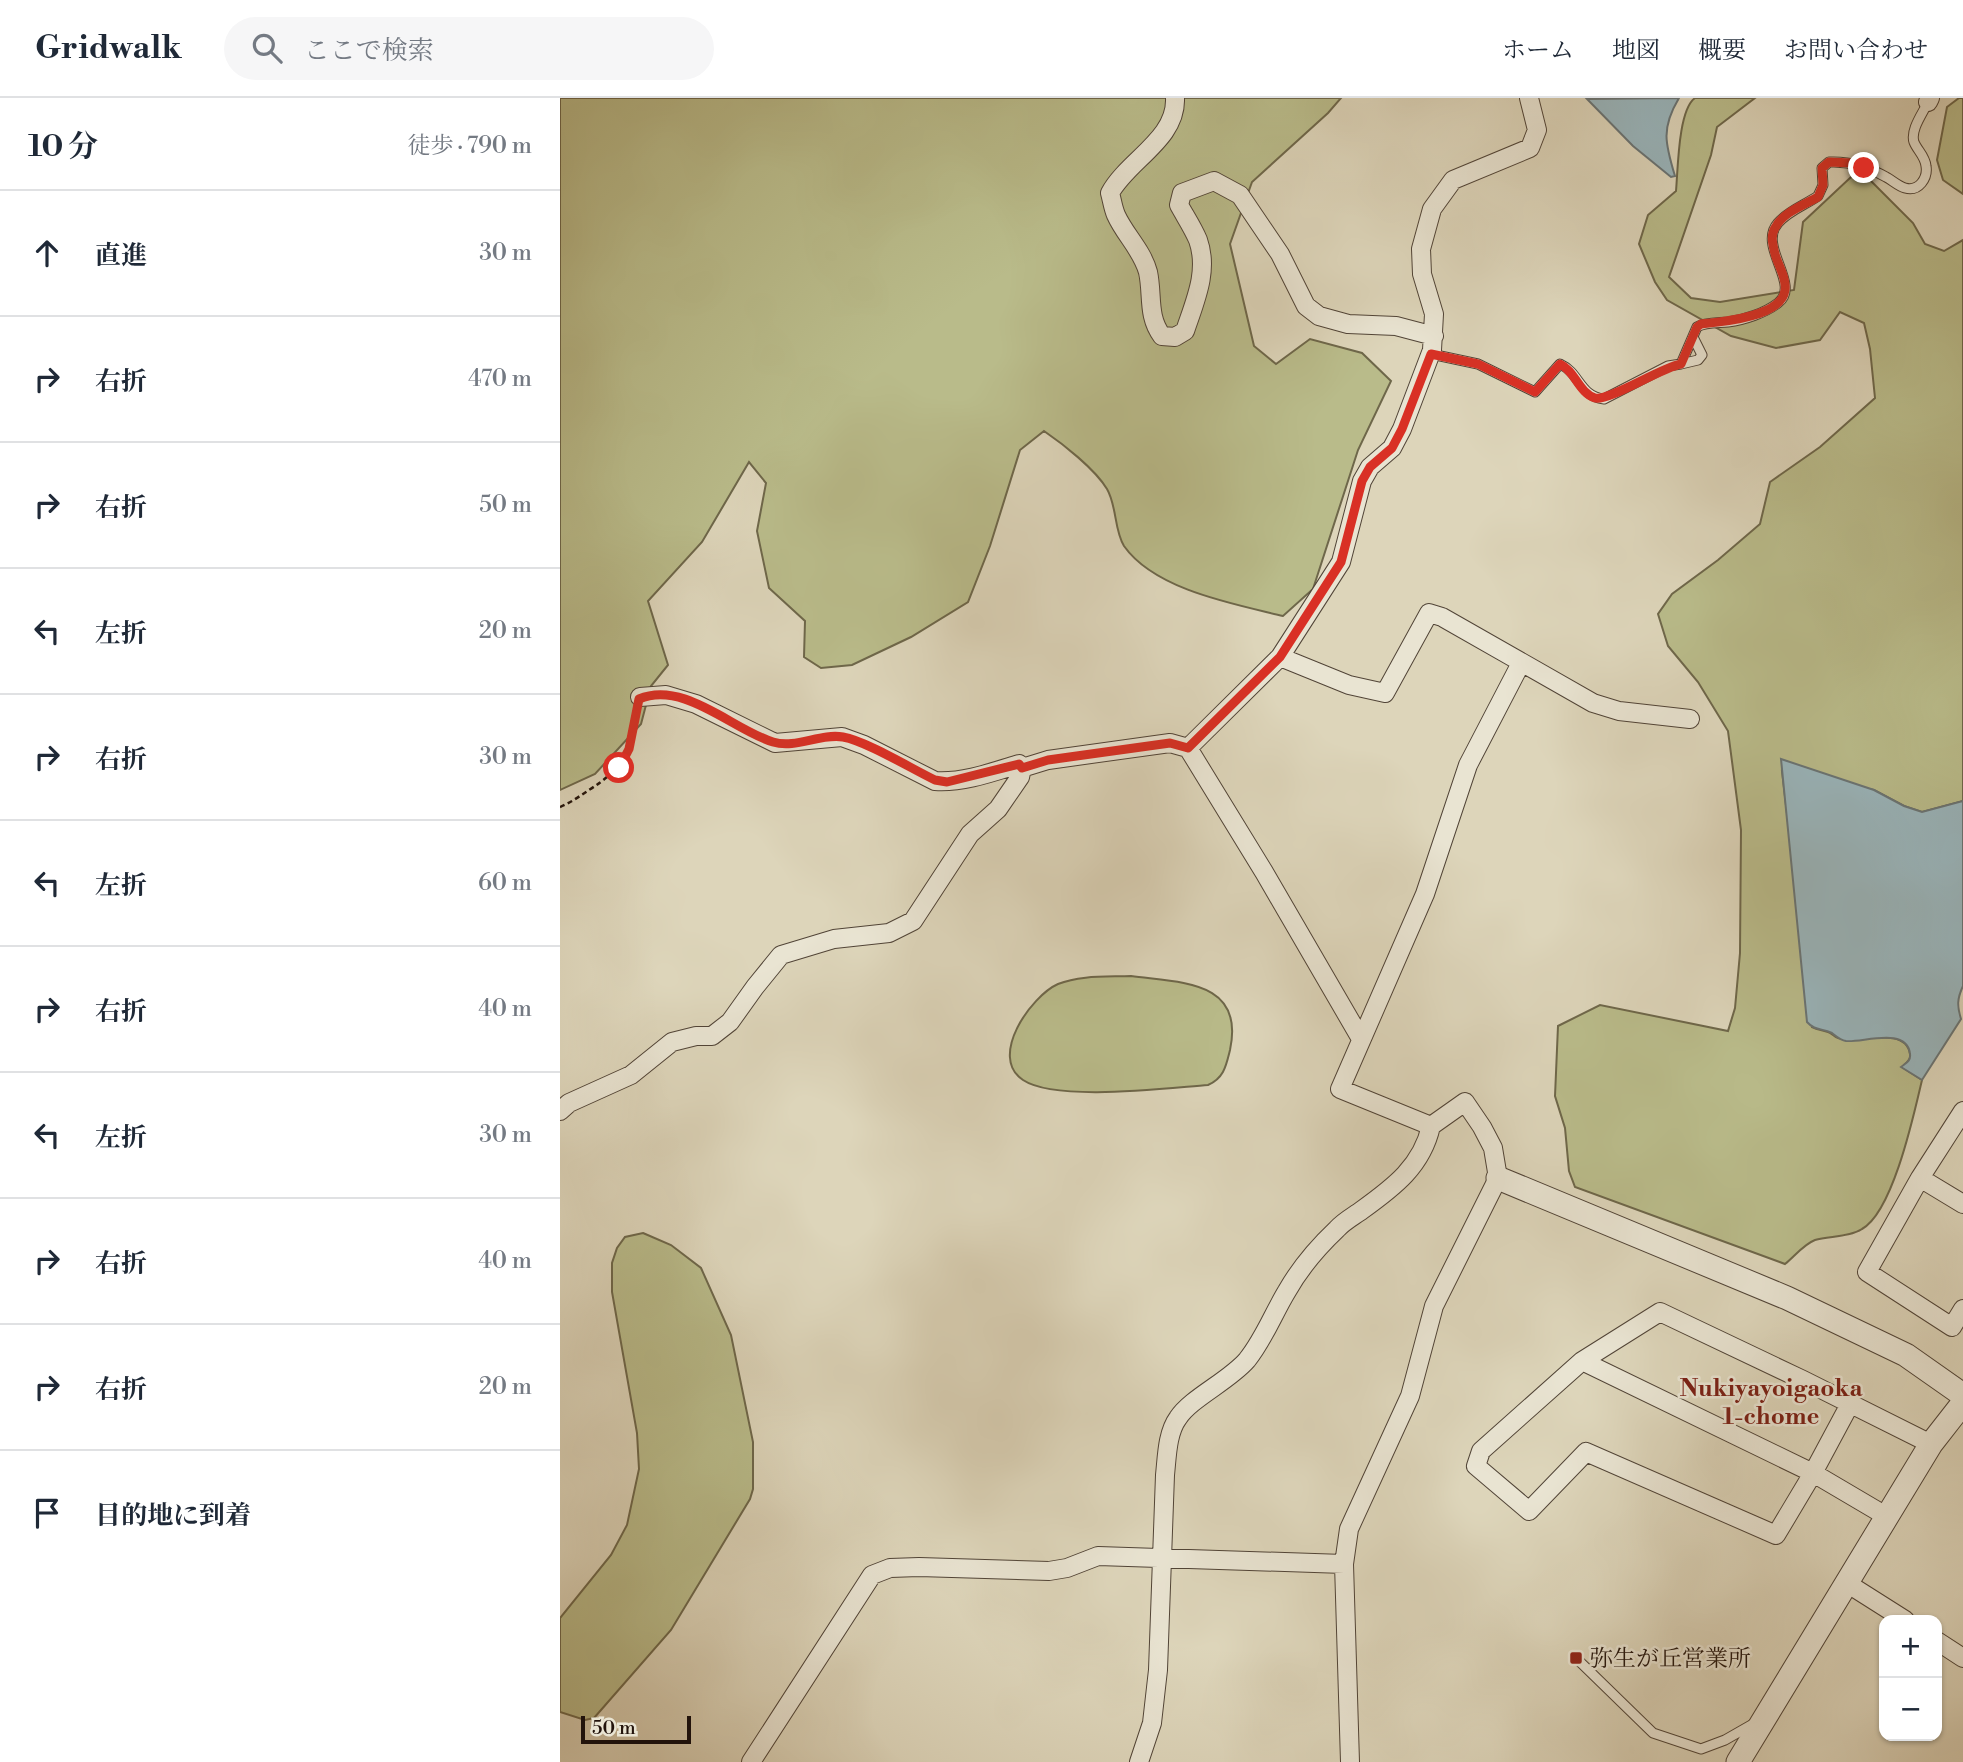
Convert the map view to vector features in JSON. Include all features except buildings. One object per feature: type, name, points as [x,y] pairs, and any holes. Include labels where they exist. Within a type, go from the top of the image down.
[{"type":"street","points":[[1175,98],[1176,106],[1169,127],[1117,181],[1110,193],[1115,214],[1138,248],[1148,273],[1150,309],[1156,328],[1162,336],[1175,337],[1185,331],[1202,276],[1203,263],[1198,239],[1179,205],[1182,193],[1214,181],[1240,195],[1280,254],[1306,306],[1319,316],[1348,324],[1396,326],[1432,345]]},
{"type":"street","points":[[1188,748],[1280,657],[1341,562],[1362,481],[1370,467],[1392,448],[1402,429],[1432,345],[1434,314],[1422,274],[1421,249],[1432,209],[1453,180],[1530,148],[1537,130],[1529,98]]},
{"type":"street","points":[[1280,657],[1349,685],[1385,693],[1429,613],[1442,617],[1593,702],[1619,711],[1689,719]]},
{"type":"street","points":[[1431,1126],[1340,1088],[1425,894],[1468,765],[1521,663]]},
{"type":"street","points":[[640,697],[666,695],[696,704],[775,743],[842,737],[935,780],[947,782],[970,778],[1019,764],[1022,768]]},
{"type":"street","points":[[1022,768],[1048,760],[1170,743],[1188,748],[1361,1039]]},
{"type":"street","points":[[560,1111],[569,1103],[631,1075],[672,1042],[712,1036],[730,1022],[781,955],[834,939],[889,933],[913,921],[970,834],[998,809],[1020,777],[1022,768]]},
{"type":"street","points":[[1139,1762],[1152,1723],[1158,1670],[1168,1445],[1176,1420],[1247,1360],[1265,1334],[1286,1291],[1305,1264],[1338,1227],[1384,1195],[1411,1170],[1427,1145],[1431,1126],[1465,1102],[1493,1149],[1498,1178],[1434,1306],[1410,1396],[1349,1529],[1344,1564],[1350,1762]]},
{"type":"street","points":[[1963,1111],[1920,1178],[1867,1272],[1952,1327],[1963,1309]]},
{"type":"street","points":[[1498,1178],[1787,1298],[1906,1356],[1963,1395]]},
{"type":"street","points":[[1920,1178],[1963,1204]]},
{"type":"street","points":[[1850,1404],[1776,1535],[1586,1452],[1529,1511],[1476,1466],[1481,1451],[1582,1361],[1660,1312],[1850,1404],[1931,1444]]},
{"type":"street","points":[[1582,1361],[1813,1473],[1886,1516]]},
{"type":"street","points":[[1738,1762],[1931,1444],[1963,1403]]},
{"type":"street","points":[[751,1762],[872,1575],[890,1568],[1049,1571],[1067,1568],[1098,1556],[1344,1564]]},
{"type":"street","points":[[1845,1582],[1897,1615]]},
{"type":"street","points":[[1942,1644],[1963,1658]]},
{"type":"lane","points":[[1681,364],[1697,327],[1701,324],[1731,322],[1764,312],[1781,302],[1786,285],[1772,242],[1773,230],[1778,222],[1794,210],[1818,197],[1823,185],[1822,168],[1829,162],[1852,163],[1907,189],[1922,183],[1926,177],[1925,160],[1913,140],[1915,128],[1929,100]]},
{"type":"lane","points":[[1432,345],[1535,392],[1560,364],[1566,367],[1587,394],[1604,399],[1668,366],[1698,360],[1702,355],[1693,337]]},
{"type":"lane","points":[[1576,1658],[1653,1733],[1701,1749],[1725,1740],[1764,1718]]},
{"type":"path","points":[[560,807],[619,768],[629,749],[640,697]]},
{"type":"green space","points":[[560,98],[1341,98],[1252,182],[1230,244],[1254,346],[1276,364],[1310,339],[1362,353],[1391,381],[1358,450],[1313,589],[1283,616],[1197,593],[1155,574],[1124,546],[1110,496],[1102,481],[1078,457],[1044,431],[1020,450],[990,546],[968,602],[911,637],[852,665],[821,668],[804,657],[805,621],[769,588],[757,531],[766,483],[749,462],[702,542],[648,601],[668,665],[651,686],[641,724],[595,774],[560,790]]},
{"type":"green space","points":[[1695,98],[1755,98],[1717,127],[1711,155],[1669,277],[1691,298],[1720,302],[1794,290],[1803,222],[1851,177],[1868,178],[1913,223],[1925,244],[1944,251],[1963,240],[1963,801],[1922,812],[1874,790],[1782,771],[1812,1027],[1846,1039],[1879,1037],[1899,1040],[1906,1045],[1910,1054],[1909,1060],[1902,1067],[1922,1080],[1901,1161],[1873,1219],[1857,1232],[1811,1242],[1785,1264],[1575,1187],[1569,1171],[1565,1128],[1555,1096],[1558,1026],[1600,1005],[1728,1031],[1735,1008],[1740,953],[1741,830],[1728,731],[1698,682],[1668,646],[1658,614],[1672,594],[1760,524],[1770,482],[1820,447],[1875,398],[1870,349],[1864,323],[1840,312],[1820,340],[1776,348],[1731,336],[1667,300],[1655,282],[1639,244],[1648,215],[1676,191],[1682,127],[1689,105]]},
{"type":"green space","points":[[1963,98],[1963,194],[1943,180],[1937,160],[1947,107]]},
{"type":"green space","points":[[1131,976],[1188,984],[1205,989],[1218,998],[1228,1010],[1232,1027],[1230,1050],[1224,1071],[1218,1079],[1208,1085],[1140,1091],[1085,1092],[1039,1087],[1023,1080],[1013,1070],[1010,1057],[1017,1028],[1036,1001],[1047,991],[1058,984],[1075,979]]},
{"type":"green space","points":[[643,1233],[671,1245],[701,1268],[731,1335],[753,1442],[753,1489],[750,1499],[671,1630],[594,1718],[585,1720],[560,1712],[560,1618],[611,1555],[627,1525],[639,1469],[637,1433],[612,1292],[612,1263],[617,1248],[625,1237]]},
{"type":"water","points":[[1679,98],[1669,118],[1666,136],[1675,176],[1671,177],[1633,146],[1587,99]]},
{"type":"water","points":[[1781,759],[1874,790],[1922,812],[1963,801],[1963,986],[1958,1002],[1961,1019],[1922,1080],[1901,1067],[1908,1062],[1910,1054],[1907,1045],[1901,1040],[1883,1038],[1846,1041],[1807,1022]]},
{"type":"place","name":"弥生が丘営業所","points":[[1576,1658]]},
{"type":"district","name":"Nukiyayoigaoka 1-chome","points":[[1771,1402]]},
{"type":"route","points":[[619,768],[629,749],[640,697],[666,695],[696,704],[775,743],[842,737],[935,780],[947,782],[1019,764],[1022,768],[1048,760],[1170,743],[1188,748],[1280,657],[1341,562],[1350,532],[1352,511],[1362,481],[1370,467],[1392,448],[1431,354],[1478,364],[1535,392],[1560,364],[1566,367],[1587,394],[1604,399],[1668,366],[1681,364],[1697,327],[1701,324],[1731,322],[1764,312],[1781,302],[1786,285],[1772,242],[1773,230],[1778,222],[1794,210],[1818,197],[1823,185],[1822,168],[1829,162],[1852,163],[1864,168]]}]
